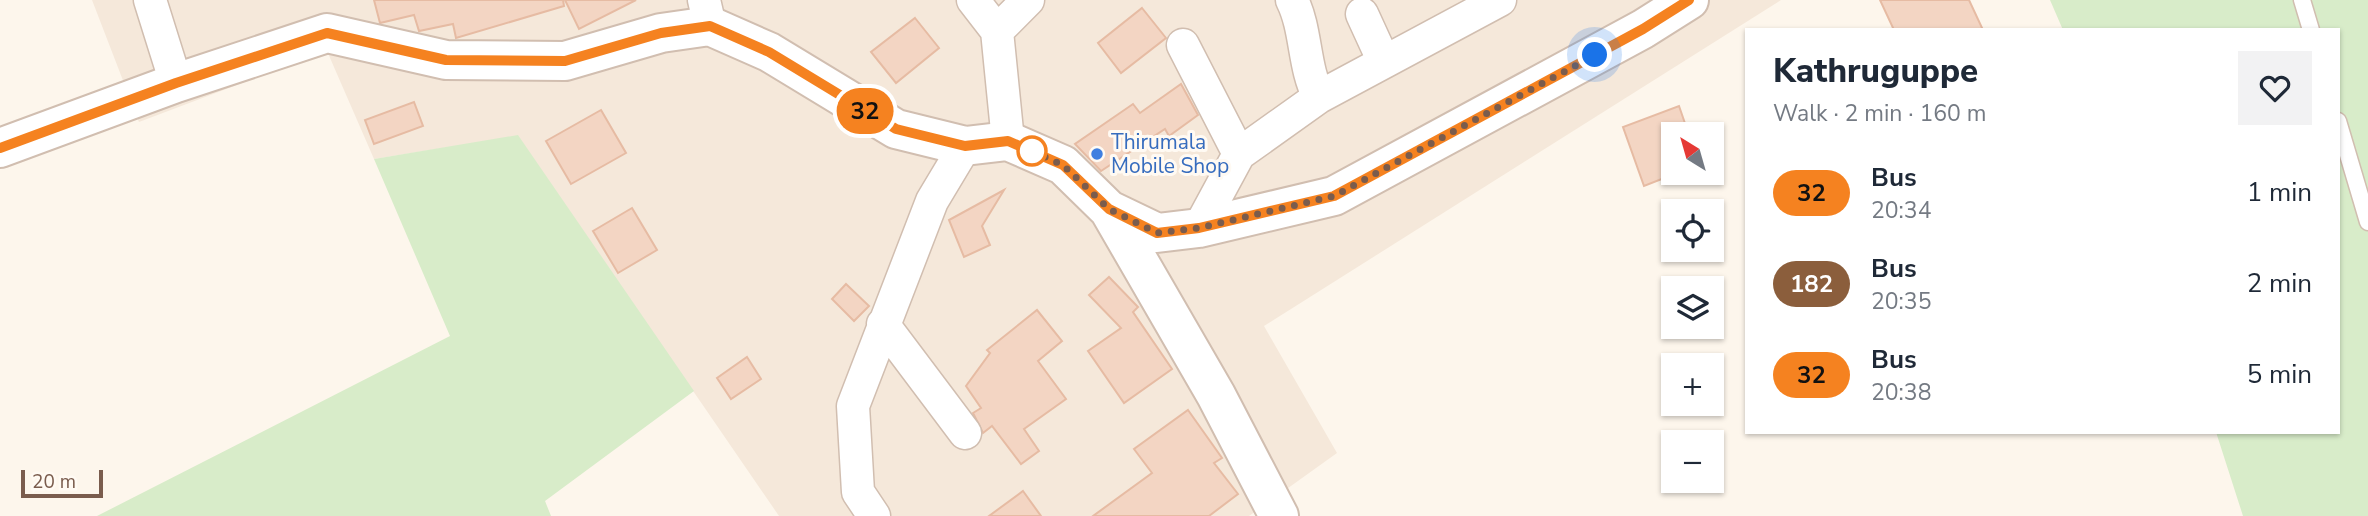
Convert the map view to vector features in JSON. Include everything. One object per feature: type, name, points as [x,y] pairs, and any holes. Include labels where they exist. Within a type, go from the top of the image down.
[{"type":"street","points":[[150,0],[176,83]]},
{"type":"street","points":[[973,0],[997,31],[1008,141]]},
{"type":"street","points":[[997,31],[1028,0]]},
{"type":"street","points":[[1292,0],[1297,11],[1311,82],[1320,97]]},
{"type":"street","points":[[1109,209],[1157,233],[1199,228],[1334,196],[1643,29],[1689,0]]},
{"type":"street","points":[[1199,228],[1239,154],[1320,97],[1484,4]]},
{"type":"street","points":[[0,148],[176,83],[327,33],[446,60],[565,61],[661,33],[707,13],[896,129],[965,146],[1008,141],[1063,165],[1109,209],[1216,395],[1279,516]]},
{"type":"street","points":[[1362,14],[1384,62]]},
{"type":"street","points":[[1183,45],[1239,154]]},
{"type":"street","points":[[874,516],[858,492],[853,405],[932,201],[965,146]]},
{"type":"street","points":[[883,324],[965,433]]},
{"type":"lane","points":[[2302,0],[2310,28]]},
{"type":"lane","points":[[2340,128],[2368,222]]},
{"type":"shaded area","points":[[92,0],[1781,0],[1264,326],[1337,453],[1249,516],[779,516],[518,136],[374,159],[327,51],[139,122]]},
{"type":"green space","points":[[2050,0],[2368,0],[2368,516],[2243,516],[2217,434],[2340,434],[2340,28],[2062,28]]},
{"type":"green space","points":[[518,135],[694,391],[545,501],[551,516],[97,516],[450,336],[374,159]]},
{"type":"building","points":[[374,0],[563,0],[564,6],[456,38],[453,24],[419,31],[414,15],[380,23]]},
{"type":"building","points":[[565,0],[636,0],[579,29]]},
{"type":"building","points":[[1880,0],[1969,0],[1982,28],[1893,28]]},
{"type":"building","points":[[1142,8],[1166,38],[1121,73],[1098,43]]},
{"type":"building","points":[[915,18],[939,48],[896,83],[871,52]]},
{"type":"building","points":[[1181,84],[1198,115],[1169,136],[1165,129],[1101,171],[1075,144],[1133,104],[1140,113]]},
{"type":"building","points":[[414,102],[423,126],[374,144],[365,120]]},
{"type":"building","points":[[1679,106],[1685,122],[1661,122],[1661,179],[1644,186],[1623,127]]},
{"type":"building","points":[[601,110],[626,153],[571,184],[546,141]]},
{"type":"building","points":[[1004,190],[982,226],[990,245],[964,257],[949,220]]},
{"type":"building","points":[[632,208],[657,250],[618,273],[593,231]]},
{"type":"building","points":[[1109,277],[1138,307],[1133,312],[1172,369],[1124,403],[1088,351],[1121,328],[1089,295]]},
{"type":"building","points":[[846,284],[869,306],[854,321],[832,299]]},
{"type":"building","points":[[1037,310],[1062,341],[1038,361],[1066,399],[1024,429],[1039,451],[1021,464],[992,426],[983,433],[973,413],[981,408],[966,386],[990,353],[987,350]]},
{"type":"building","points":[[747,357],[761,379],[731,399],[717,378]]},
{"type":"building","points":[[1188,410],[1222,458],[1214,463],[1238,494],[1209,516],[1093,516],[1152,473],[1134,449]]},
{"type":"building","points":[[1023,491],[1041,516],[989,516]]},
{"type":"bus line","name":"32","points":[[0,148],[176,83],[327,33],[446,60],[565,61],[661,33],[710,26],[769,52],[896,129],[965,146],[1008,141],[1063,165],[1109,209],[1157,233],[1199,228],[1334,196],[1643,29],[1689,0]]},
{"type":"place","name":"Thirumala Mobile Shop","points":[[1097,154]]},
{"type":"route","points":[[1032,151],[1027,149],[1063,165],[1109,209],[1157,233],[1199,228],[1334,196],[1595,55]]}]
